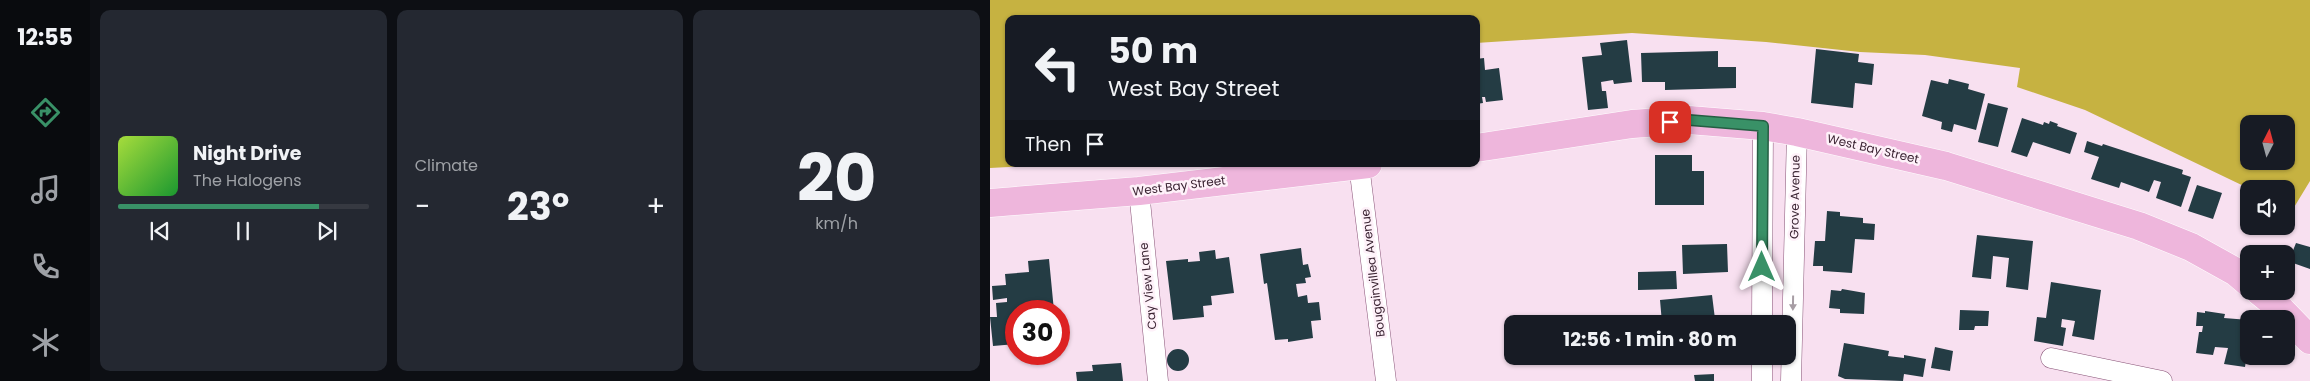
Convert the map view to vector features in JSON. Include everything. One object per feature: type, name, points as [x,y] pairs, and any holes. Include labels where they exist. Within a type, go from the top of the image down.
[{"type":"main road","name":"West Bay Street","points":[[1480,147],[1632,124],[1689,120],[1763,126],[1946,166],[2139,226],[2191,247],[2240,275]]},
{"type":"main road","name":"West Bay Street","points":[[990,203],[1138,191],[1339,167]]},
{"type":"main road","points":[[2270,300],[2310,340]]},
{"type":"street","points":[[1762,315],[1763,126]]},
{"type":"street","name":"Grove Avenue","points":[[1791,381],[1797,132]]},
{"type":"street","name":"Bougainvillea Avenue","points":[[1364,167],[1386,381]]},
{"type":"street","name":"Cay View Lane","points":[[1138,191],[1158,381]]},
{"type":"street","points":[[2051,358],[2162,381]]},
{"type":"street","points":[[1762,365],[1762,381]]},
{"type":"shaded area","points":[[990,0],[2310,0],[2310,181],[2295,206],[2295,180],[2240,180],[2240,184],[2085,110],[2017,87],[2020,68],[1925,55],[1860,52],[1766,42],[1632,33],[1480,43],[1480,15],[1005,15],[1005,167],[1007,167],[990,168]]},
{"type":"building","points":[[1627,40],[1632,82],[1614,84],[1613,80],[1601,82],[1602,91],[1606,91],[1608,108],[1588,110],[1582,57],[1602,55],[1600,43]]},
{"type":"building","points":[[1816,49],[1859,54],[1858,62],[1874,64],[1872,85],[1855,83],[1853,108],[1811,103]]},
{"type":"building","points":[[1718,51],[1718,67],[1736,67],[1736,88],[1665,90],[1665,82],[1642,82],[1641,53]]},
{"type":"building","points":[[1480,58],[1484,58],[1485,70],[1499,68],[1503,100],[1486,102],[1485,97],[1482,97],[1483,103],[1480,103]]},
{"type":"building","points":[[1949,79],[1969,84],[1968,89],[1985,94],[1976,130],[1954,124],[1952,132],[1941,129],[1942,122],[1922,116],[1931,80],[1948,84]]},
{"type":"building","points":[[1988,103],[2008,108],[1998,147],[1978,142]]},
{"type":"building","points":[[2022,118],[2043,125],[2044,122],[2049,124],[2050,121],[2058,124],[2057,126],[2077,133],[2070,154],[2033,142],[2027,157],[2011,152]]},
{"type":"building","points":[[2087,141],[2102,146],[2103,144],[2183,170],[2182,174],[2191,177],[2181,207],[2156,198],[2161,182],[2154,180],[2149,192],[2121,182],[2119,188],[2091,179],[2099,157],[2084,152]]},
{"type":"building","points":[[1655,155],[1692,155],[1692,171],[1704,171],[1704,205],[1655,205]]},
{"type":"building","points":[[2197,185],[2222,193],[2213,219],[2188,211]]},
{"type":"building","points":[[1827,211],[1840,212],[1840,216],[1863,218],[1863,223],[1875,224],[1874,240],[1855,239],[1852,273],[1823,271],[1823,266],[1813,266],[1815,241],[1825,241]]},
{"type":"building","points":[[1977,235],[2033,241],[2028,290],[2006,287],[2009,258],[1993,256],[1991,279],[1972,277]]},
{"type":"building","points":[[2296,243],[2310,247],[2310,269],[2295,264]]},
{"type":"building","points":[[1727,244],[1728,272],[1683,274],[1682,245]]},
{"type":"building","points":[[1301,248],[1303,265],[1308,264],[1311,277],[1305,278],[1306,283],[1296,284],[1298,297],[1307,295],[1308,303],[1319,302],[1321,320],[1311,321],[1313,338],[1288,342],[1288,339],[1275,340],[1267,283],[1264,284],[1260,254]]},
{"type":"building","points":[[1215,250],[1216,259],[1229,257],[1234,293],[1211,296],[1212,305],[1203,306],[1204,317],[1173,320],[1166,261],[1188,259],[1188,262],[1200,261],[1199,252]]},
{"type":"building","points":[[1049,259],[1053,300],[1007,300],[1007,298],[993,300],[992,286],[1006,285],[1005,274],[1029,272],[1028,261]]},
{"type":"building","points":[[1676,271],[1677,289],[1638,290],[1638,272]]},
{"type":"building","points":[[2051,282],[2101,290],[2094,340],[2072,336],[2075,321],[2062,319],[2061,327],[2066,328],[2063,346],[2034,341],[2037,317],[2046,318]]},
{"type":"building","points":[[1842,289],[1865,293],[1864,314],[1840,313],[1840,309],[1829,308],[1831,290],[1841,291]]},
{"type":"building","points":[[1712,295],[1714,315],[1661,315],[1660,300]]},
{"type":"building","points":[[1005,302],[1005,345],[993,346],[990,317],[997,317],[996,303]]},
{"type":"building","points":[[1960,310],[1989,311],[1988,326],[1975,326],[1974,330],[1959,330]]},
{"type":"building","points":[[2205,311],[2225,314],[2224,318],[2240,319],[2240,365],[2245,365],[2245,367],[2224,364],[2228,348],[2215,347],[2213,355],[2196,353],[2199,332],[2202,332],[2203,326],[2196,326],[2197,312],[2205,313]]},
{"type":"building","points":[[1844,343],[1889,351],[1888,356],[1904,358],[1904,355],[1926,359],[1923,377],[1904,374],[1903,381],[1845,379],[1838,376]]},
{"type":"building","points":[[1935,347],[1953,351],[1950,371],[1931,368]]},
{"type":"building","points":[[1174,349],[1182,349],[1189,356],[1189,364],[1182,371],[1174,371],[1167,364],[1167,356]]},
{"type":"building","points":[[1121,363],[1123,381],[1077,381],[1076,372],[1093,371],[1092,365]]},
{"type":"building","points":[[1714,374],[1714,381],[1695,381],[1694,375]]},
{"type":"route","points":[[1670,122],[1689,120],[1763,126],[1762,267]]}]
